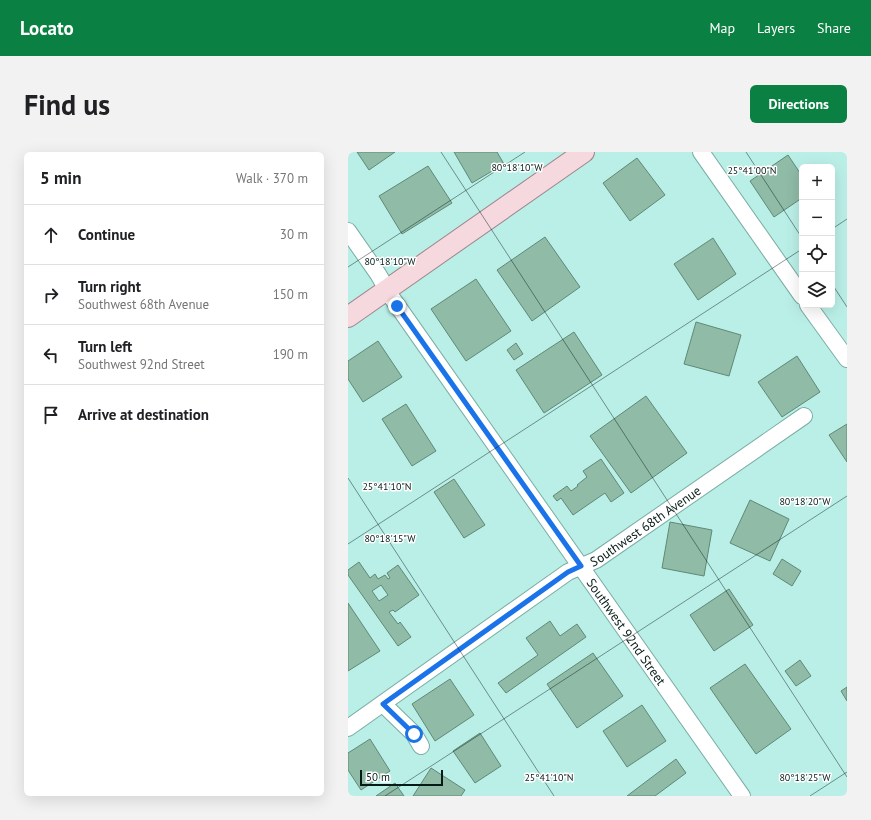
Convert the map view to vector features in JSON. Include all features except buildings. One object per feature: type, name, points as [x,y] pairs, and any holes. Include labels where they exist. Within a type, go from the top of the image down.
[{"type":"main road","points":[[348,317],[584,152]]},
{"type":"street","points":[[702,152],[799,292]]},
{"type":"street","name":"Southwest 92nd Street","points":[[348,231],[387,290],[742,796]]},
{"type":"street","points":[[810,308],[847,360]]},
{"type":"street","name":"Southwest 68th Avenue","points":[[348,728],[568,572],[596,560],[804,416]]},
{"type":"street","points":[[383,704],[414,734],[421,746]]},
{"type":"route","points":[[397,306],[581,566],[568,572],[383,704],[414,734]]}]
